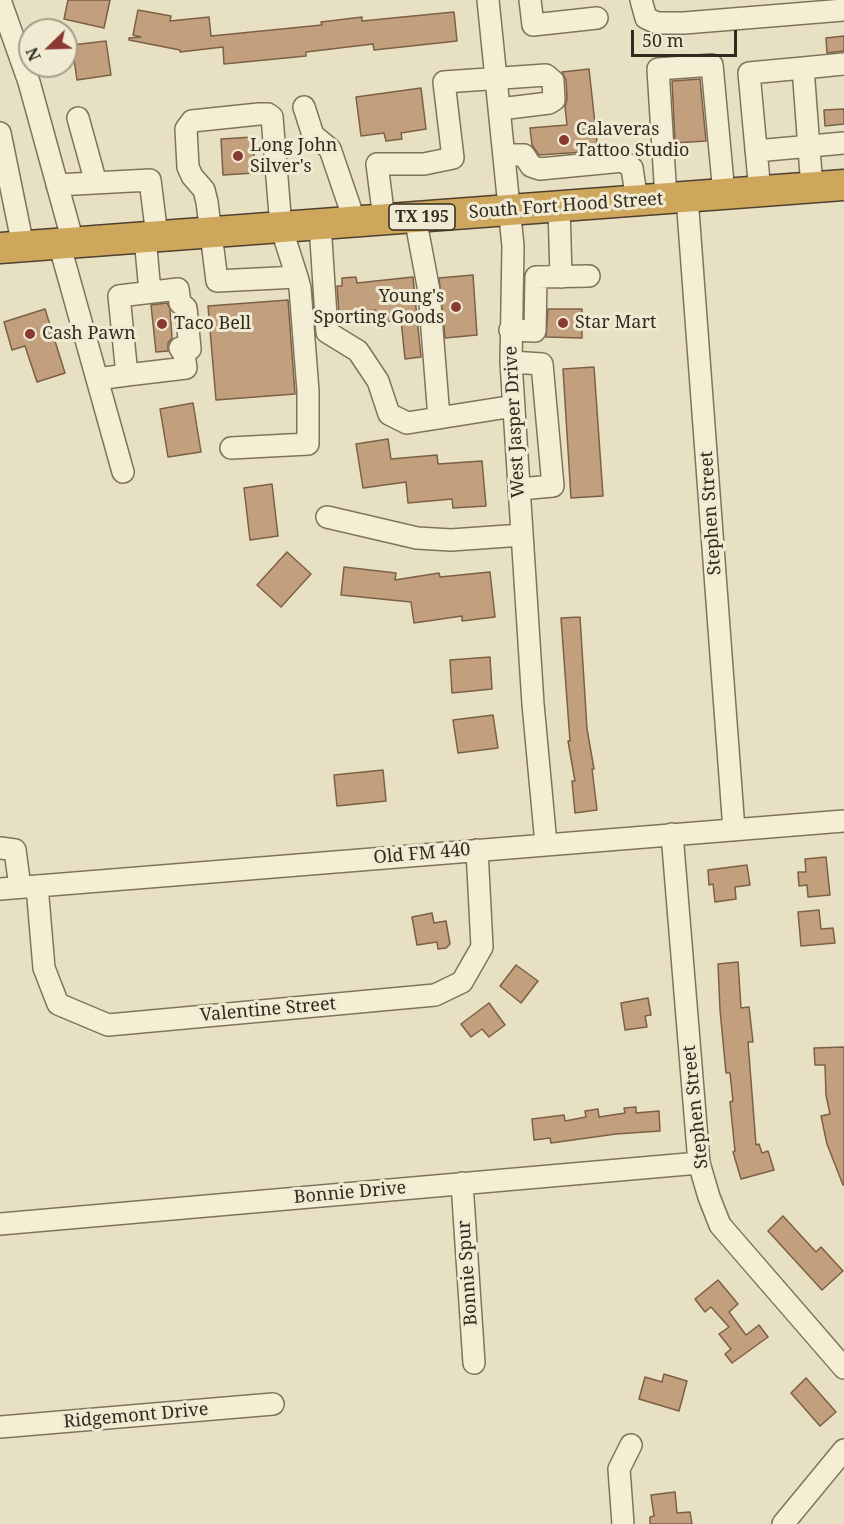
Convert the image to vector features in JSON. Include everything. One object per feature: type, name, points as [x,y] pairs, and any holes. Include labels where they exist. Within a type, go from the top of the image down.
[{"type":"highway","name":"South Fort Hood Street","points":[[11,247],[844,185]]},
{"type":"street","points":[[0,0],[28,82],[57,185],[66,243],[97,379],[123,472]]},
{"type":"street","name":"West Jasper Drive","points":[[489,0],[513,246],[511,362],[546,844]]},
{"type":"street","points":[[530,0],[533,25],[597,18]]},
{"type":"street","points":[[641,0],[646,18],[657,23],[684,23],[844,10]]},
{"type":"street","points":[[760,192],[749,73],[844,64]]},
{"type":"street","name":"Stephen Street","points":[[724,194],[712,65],[658,69],[677,198],[734,830]]},
{"type":"street","points":[[803,68],[812,188]]},
{"type":"street","points":[[369,221],[377,164],[424,164],[453,158],[444,82],[546,75],[553,81],[554,100],[549,103],[500,109]]},
{"type":"street","points":[[304,106],[312,135],[330,149],[369,221]]},
{"type":"street","points":[[231,448],[308,444],[306,368],[300,288],[297,276],[281,227],[272,117],[268,114],[259,114],[192,121],[186,129],[188,167],[192,176],[204,190],[217,281],[297,276]]},
{"type":"street","points":[[78,117],[96,183]]},
{"type":"street","points":[[0,133],[11,247]]},
{"type":"street","points":[[756,151],[844,143]]},
{"type":"street","points":[[504,155],[524,155],[531,166],[540,169],[623,161],[632,168],[637,201]]},
{"type":"street","points":[[57,185],[150,180],[150,292]]},
{"type":"street","points":[[559,207],[561,277]]},
{"type":"street","points":[[415,217],[429,291],[439,418]]},
{"type":"street","points":[[320,224],[327,332],[358,351],[378,381],[389,414],[407,423],[514,406]]},
{"type":"street","points":[[510,330],[535,331],[536,277],[589,276]]},
{"type":"street","points":[[97,379],[186,368],[184,354],[180,349],[176,308],[180,303],[178,289],[119,296],[127,375]]},
{"type":"street","points":[[513,290],[536,291]]},
{"type":"street","points":[[511,362],[543,364],[554,486],[519,489]]},
{"type":"street","points":[[327,517],[417,538],[452,540],[522,535]]},
{"type":"street","name":"Old FM 440","points":[[19,887],[844,821]]},
{"type":"street","name":"Stephen Street","points":[[672,834],[699,1163],[709,1197],[720,1225],[844,1368]]},
{"type":"street","name":"Valentine Street","points":[[0,848],[15,850],[19,887],[44,968],[58,1004],[108,1025],[435,995],[462,982],[482,947],[477,850]]},
{"type":"street","name":"Bonnie Drive","points":[[0,1224],[699,1163]]},
{"type":"street","name":"Bonnie Spur","points":[[462,1183],[474,1363]]},
{"type":"street","name":"Ridgemont Drive","points":[[0,1427],[273,1404]]},
{"type":"street","points":[[623,1524],[619,1469],[631,1445]]},
{"type":"street","points":[[783,1524],[844,1450]]},
{"type":"building","points":[[68,0],[110,0],[104,28],[78,22],[78,18],[64,18]]},
{"type":"building","points":[[138,10],[171,16],[170,21],[209,17],[211,36],[322,25],[321,22],[362,17],[362,21],[454,12],[457,41],[374,50],[373,44],[306,52],[306,56],[224,64],[223,47],[180,52],[180,50],[129,40],[129,38],[141,37],[133,35]]},
{"type":"building","points":[[844,36],[844,51],[827,53],[826,38]]},
{"type":"building","points":[[106,41],[111,75],[77,80],[78,44]]},
{"type":"building","points":[[589,69],[598,151],[539,155],[532,145],[530,128],[567,125],[566,80],[562,72]]},
{"type":"building","points":[[700,79],[706,141],[675,143],[672,81]]},
{"type":"building","points":[[421,88],[426,129],[401,133],[402,139],[386,141],[384,133],[361,136],[356,97]]},
{"type":"building","points":[[844,109],[844,124],[825,126],[824,110]]},
{"type":"building","name":"Long John Silver's","points":[[253,137],[255,173],[223,175],[221,139]]},
{"type":"building","name":"Young's Sporting Goods","points":[[473,275],[477,335],[445,338],[439,278]]},
{"type":"building","points":[[356,277],[357,283],[413,277],[421,357],[405,359],[401,320],[376,323],[375,310],[339,314],[337,286],[342,286],[342,278]]},
{"type":"building","points":[[288,300],[295,394],[216,400],[208,306]]},
{"type":"building","name":"Taco Bell","points":[[167,303],[170,309],[172,338],[168,343],[168,351],[156,352],[151,305]]},
{"type":"building","name":"Cash Pawn","points":[[45,309],[65,373],[37,382],[25,346],[12,350],[4,322]]},
{"type":"building","name":"Star Mart","points":[[548,309],[582,309],[582,338],[546,337]]},
{"type":"building","points":[[594,367],[603,496],[571,498],[563,369]]},
{"type":"building","points":[[193,403],[201,452],[168,457],[160,409]]},
{"type":"building","points":[[388,439],[391,459],[437,455],[438,464],[482,461],[486,506],[453,508],[452,499],[408,503],[406,482],[363,488],[356,444]]},
{"type":"building","points":[[272,484],[278,536],[250,540],[244,488]]},
{"type":"building","points":[[287,552],[311,574],[281,607],[257,585]]},
{"type":"building","points":[[344,567],[396,573],[395,580],[439,573],[440,577],[490,572],[495,617],[462,621],[462,616],[414,623],[411,602],[341,595]]},
{"type":"building","points":[[580,617],[587,729],[594,769],[592,769],[597,810],[575,813],[572,781],[575,781],[568,741],[570,741],[561,618]]},
{"type":"building","points":[[490,657],[492,689],[452,693],[450,660]]},
{"type":"building","points":[[493,715],[498,748],[458,753],[453,720]]},
{"type":"building","points":[[383,770],[386,801],[337,806],[334,775]]},
{"type":"building","points":[[826,857],[830,895],[808,897],[807,885],[799,886],[798,872],[806,872],[805,859]]},
{"type":"building","points":[[747,865],[750,885],[735,887],[736,899],[715,902],[713,884],[709,885],[708,870]]},
{"type":"building","points":[[819,910],[821,929],[833,928],[835,943],[801,946],[798,912]]},
{"type":"building","points":[[432,913],[434,923],[446,921],[450,944],[446,948],[438,949],[437,942],[417,945],[412,917]]},
{"type":"building","points":[[738,962],[741,1008],[749,1007],[753,1042],[748,1042],[756,1145],[759,1144],[762,1153],[768,1151],[774,1170],[741,1179],[733,1152],[735,1151],[730,1102],[733,1101],[730,1073],[726,1073],[718,964]]},
{"type":"building","points":[[516,965],[538,981],[521,1003],[500,986]]},
{"type":"building","points":[[648,998],[651,1015],[645,1016],[647,1027],[625,1030],[621,1003]]},
{"type":"building","points":[[489,1003],[505,1025],[489,1037],[482,1029],[471,1037],[461,1024]]},
{"type":"building","points":[[844,1047],[843,1185],[827,1144],[821,1116],[830,1114],[826,1095],[825,1065],[815,1065],[814,1048]]},
{"type":"building","points":[[636,1107],[636,1113],[659,1111],[660,1131],[616,1134],[551,1143],[550,1138],[534,1140],[532,1119],[564,1115],[565,1121],[586,1117],[585,1111],[598,1109],[599,1117],[625,1113],[624,1108]]},
{"type":"building","points":[[783,1216],[816,1252],[821,1247],[843,1271],[822,1290],[768,1231]]},
{"type":"building","points":[[718,1280],[738,1304],[729,1312],[746,1335],[759,1325],[768,1337],[732,1363],[725,1354],[731,1349],[719,1334],[729,1327],[711,1307],[705,1312],[695,1299]]},
{"type":"building","points":[[664,1374],[687,1381],[679,1411],[639,1399],[645,1377],[662,1382]]},
{"type":"building","points":[[806,1378],[836,1412],[820,1426],[791,1393]]},
{"type":"building","points":[[675,1492],[677,1513],[690,1512],[692,1524],[650,1524],[650,1517],[654,1516],[651,1495]]},
{"type":"place","name":"Calaveras Tattoo Studio","points":[[564,140]]},
{"type":"place","name":"Long John Silver's","points":[[238,156]]},
{"type":"place","name":"Young's Sporting Goods","points":[[456,307]]},
{"type":"place","name":"Star Mart","points":[[563,323]]},
{"type":"place","name":"Taco Bell","points":[[162,324]]},
{"type":"place","name":"Cash Pawn","points":[[30,334]]}]
